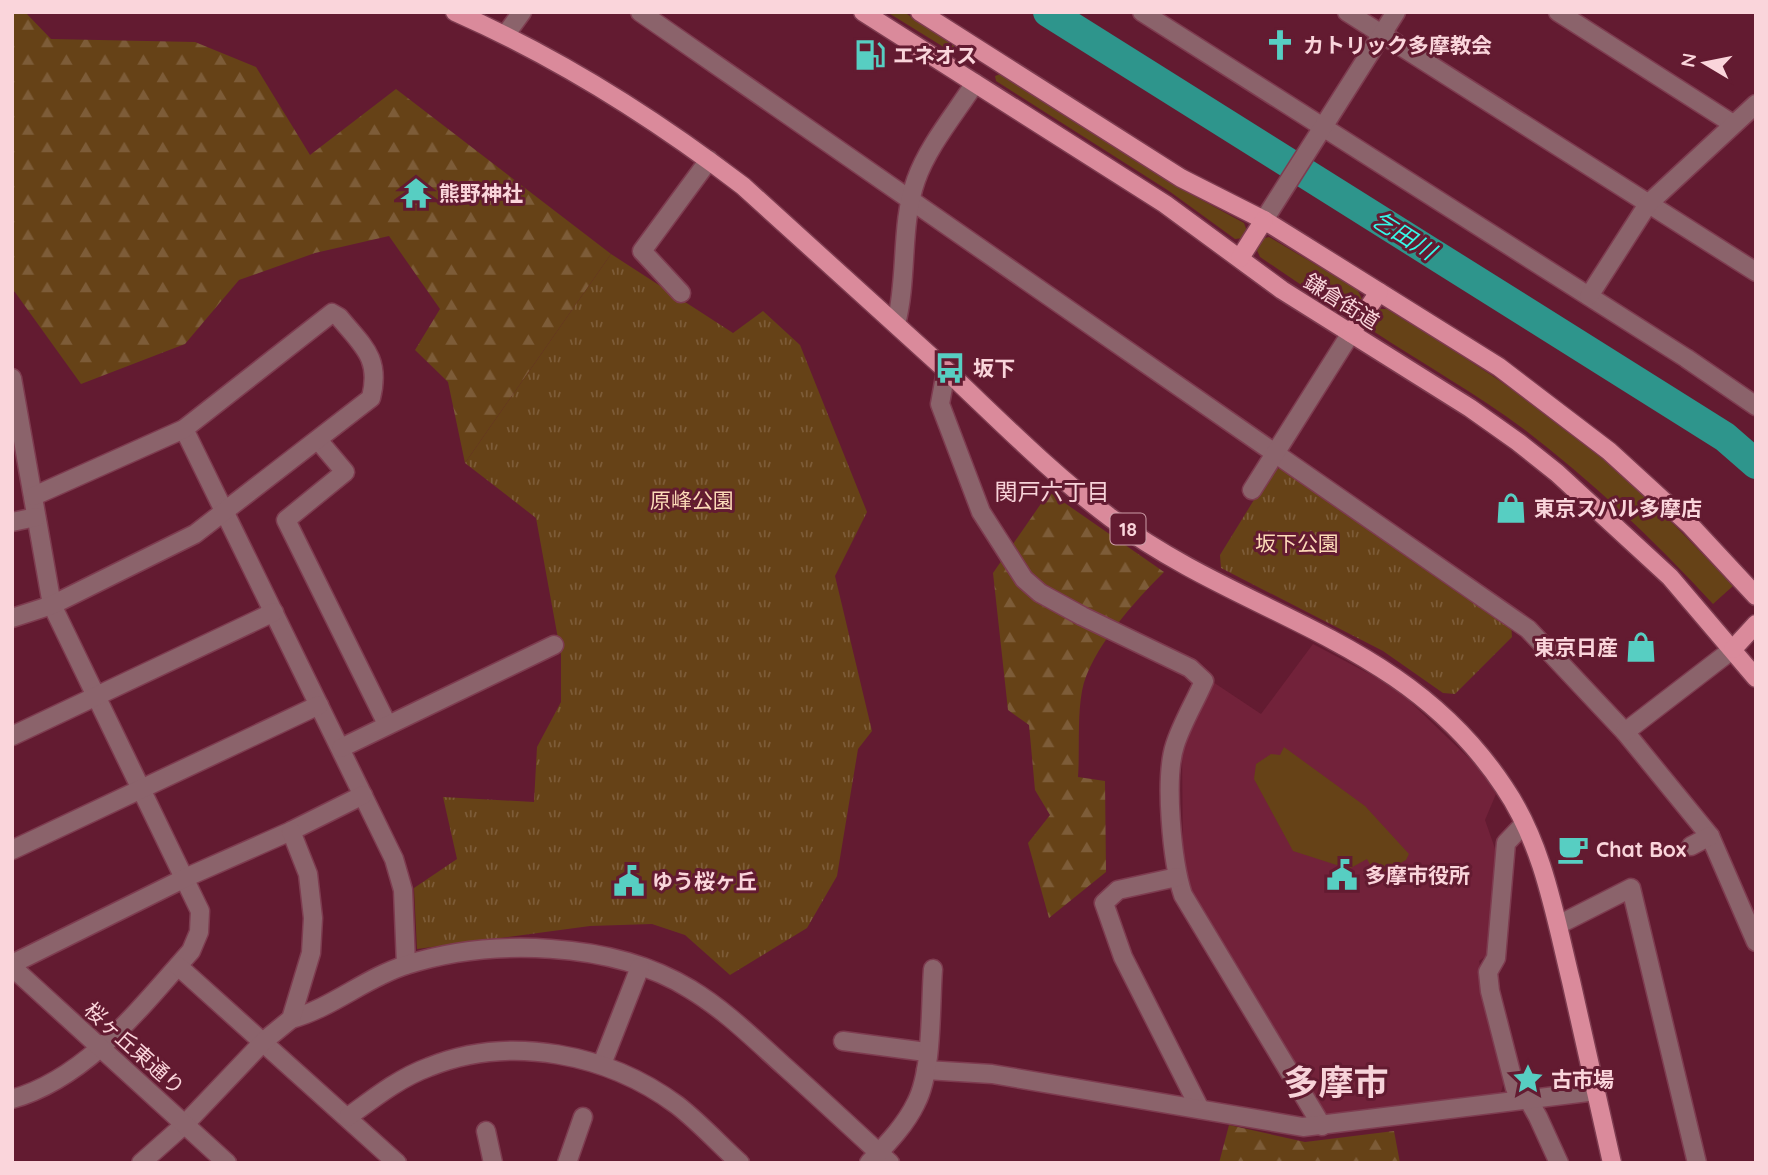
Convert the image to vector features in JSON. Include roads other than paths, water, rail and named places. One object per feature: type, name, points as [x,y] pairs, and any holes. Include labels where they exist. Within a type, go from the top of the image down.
[{"type":"main road","name":"18","points":[[455,12],[506,34],[612,96],[709,160],[743,186],[896,324],[1055,474],[1113,520],[1200,573],[1364,656],[1405,682],[1444,714],[1482,755],[1507,790],[1542,868],[1558,925],[1612,1163]]},
{"type":"main road","name":"鎌倉街道","points":[[863,12],[1165,204],[1282,290],[1470,408],[1557,473],[1670,577],[1756,678]]},
{"type":"main road","name":"鎌倉街道","points":[[919,12],[1181,178],[1264,220],[1499,367],[1609,452],[1690,525],[1756,597]]},
{"type":"main road","points":[[975,83],[991,57]]},
{"type":"main road","points":[[1240,258],[1264,220]]},
{"type":"main road","points":[[1351,334],[1379,292]]},
{"type":"main road","points":[[1733,649],[1756,624]]},
{"type":"main road","points":[[1733,649],[1756,640]]},
{"type":"street","points":[[506,34],[522,12]]},
{"type":"street","points":[[640,12],[1528,628],[1625,732],[1710,836],[1756,942]]},
{"type":"street","points":[[1142,12],[1319,132],[1589,296],[1756,406]]},
{"type":"street","points":[[1347,12],[1756,272]]},
{"type":"street","points":[[1264,220],[1395,12]]},
{"type":"street","points":[[1558,12],[1733,124]]},
{"type":"street","points":[[896,324],[903,297],[911,202],[926,159],[975,83]]},
{"type":"street","points":[[1589,296],[1648,204],[1756,104]]},
{"type":"street","points":[[681,293],[642,251],[709,160]]},
{"type":"street","points":[[12,618],[52,605],[195,534],[227,512],[372,398],[376,367],[369,353],[339,317],[332,313],[184,429],[34,496]]},
{"type":"street","points":[[1252,490],[1351,334]]},
{"type":"street","points":[[946,371],[940,404],[981,512],[1024,579],[1041,593],[1082,616],[1190,668],[1204,681],[1174,746],[1169,780],[1177,877],[1183,895],[1322,1126]]},
{"type":"street","points":[[12,378],[16,416],[34,496],[52,605],[139,790],[187,877],[200,911],[199,932],[191,951],[101,1047],[66,1076],[36,1093],[12,1099]]},
{"type":"street","points":[[184,429],[227,512],[394,859],[403,890],[406,965]]},
{"type":"street","points":[[318,440],[345,472],[286,520],[387,724]]},
{"type":"street","points":[[12,522],[36,517]]},
{"type":"street","points":[[12,736],[274,612]]},
{"type":"street","points":[[341,748],[554,645]]},
{"type":"street","points":[[1625,732],[1733,649]]},
{"type":"street","points":[[12,850],[319,705]]},
{"type":"street","points":[[12,966],[187,877],[291,831],[363,795]]},
{"type":"street","points":[[1524,824],[1506,843],[1496,958],[1488,972],[1490,991],[1515,1088],[1528,1099],[1559,1163]]},
{"type":"street","points":[[291,831],[308,874],[313,918],[311,953],[291,1019]]},
{"type":"street","points":[[1691,846],[1710,836]]},
{"type":"street","points":[[1177,877],[1118,890],[1104,903],[1123,957],[1200,1109]]},
{"type":"street","points":[[1558,925],[1634,884],[1697,1163]]},
{"type":"street","points":[[141,1163],[185,1124],[264,1041],[291,1019],[315,1013],[360,985],[406,965],[476,949],[537,948],[589,954],[640,967],[688,988],[730,1017],[879,1159],[918,1101],[926,1061],[933,969]]},
{"type":"street","name":"桜ヶ丘東通り","points":[[12,966],[227,1163]]},
{"type":"street","points":[[178,966],[397,1163]]},
{"type":"street","points":[[602,1064],[640,967]]},
{"type":"street","points":[[843,1041],[992,1074],[1303,1127],[1596,1091]]},
{"type":"street","points":[[348,1117],[389,1086],[431,1066],[487,1052],[554,1053],[602,1064],[638,1080],[678,1105],[740,1163]]},
{"type":"street","points":[[567,1163],[583,1117]]},
{"type":"street","points":[[486,1132],[493,1163]]},
{"type":"waterway","name":"乞田川","points":[[1048,12],[1725,437],[1756,464]]},
{"type":"place","name":"カトリック多摩教会","points":[[1280,45]]},
{"type":"place","name":"エネオス","points":[[870,55]]},
{"type":"place","name":"熊野神社","points":[[416,193]]},
{"type":"place","name":"坂下","points":[[950,368]]},
{"type":"place","name":"東京スバル多摩店","points":[[1511,508]]},
{"type":"place","name":"東京日産","points":[[1641,647]]},
{"type":"place","name":"Chat Box","points":[[1573,849]]},
{"type":"place","name":"多摩市役所","points":[[1342,875]]},
{"type":"place","name":"ゆう桜ヶ丘","points":[[629,881]]},
{"type":"place","name":"古市場","points":[[1528,1079]]},
{"type":"district","name":"関戸六丁目","points":[[1052,491]]},
{"type":"district","name":"多摩市","points":[[1336,1082]]},
{"type":"park label","name":"原峰公園","points":[[692,500]]},
{"type":"park label","name":"坂下公園","points":[[1297,543]]}]
